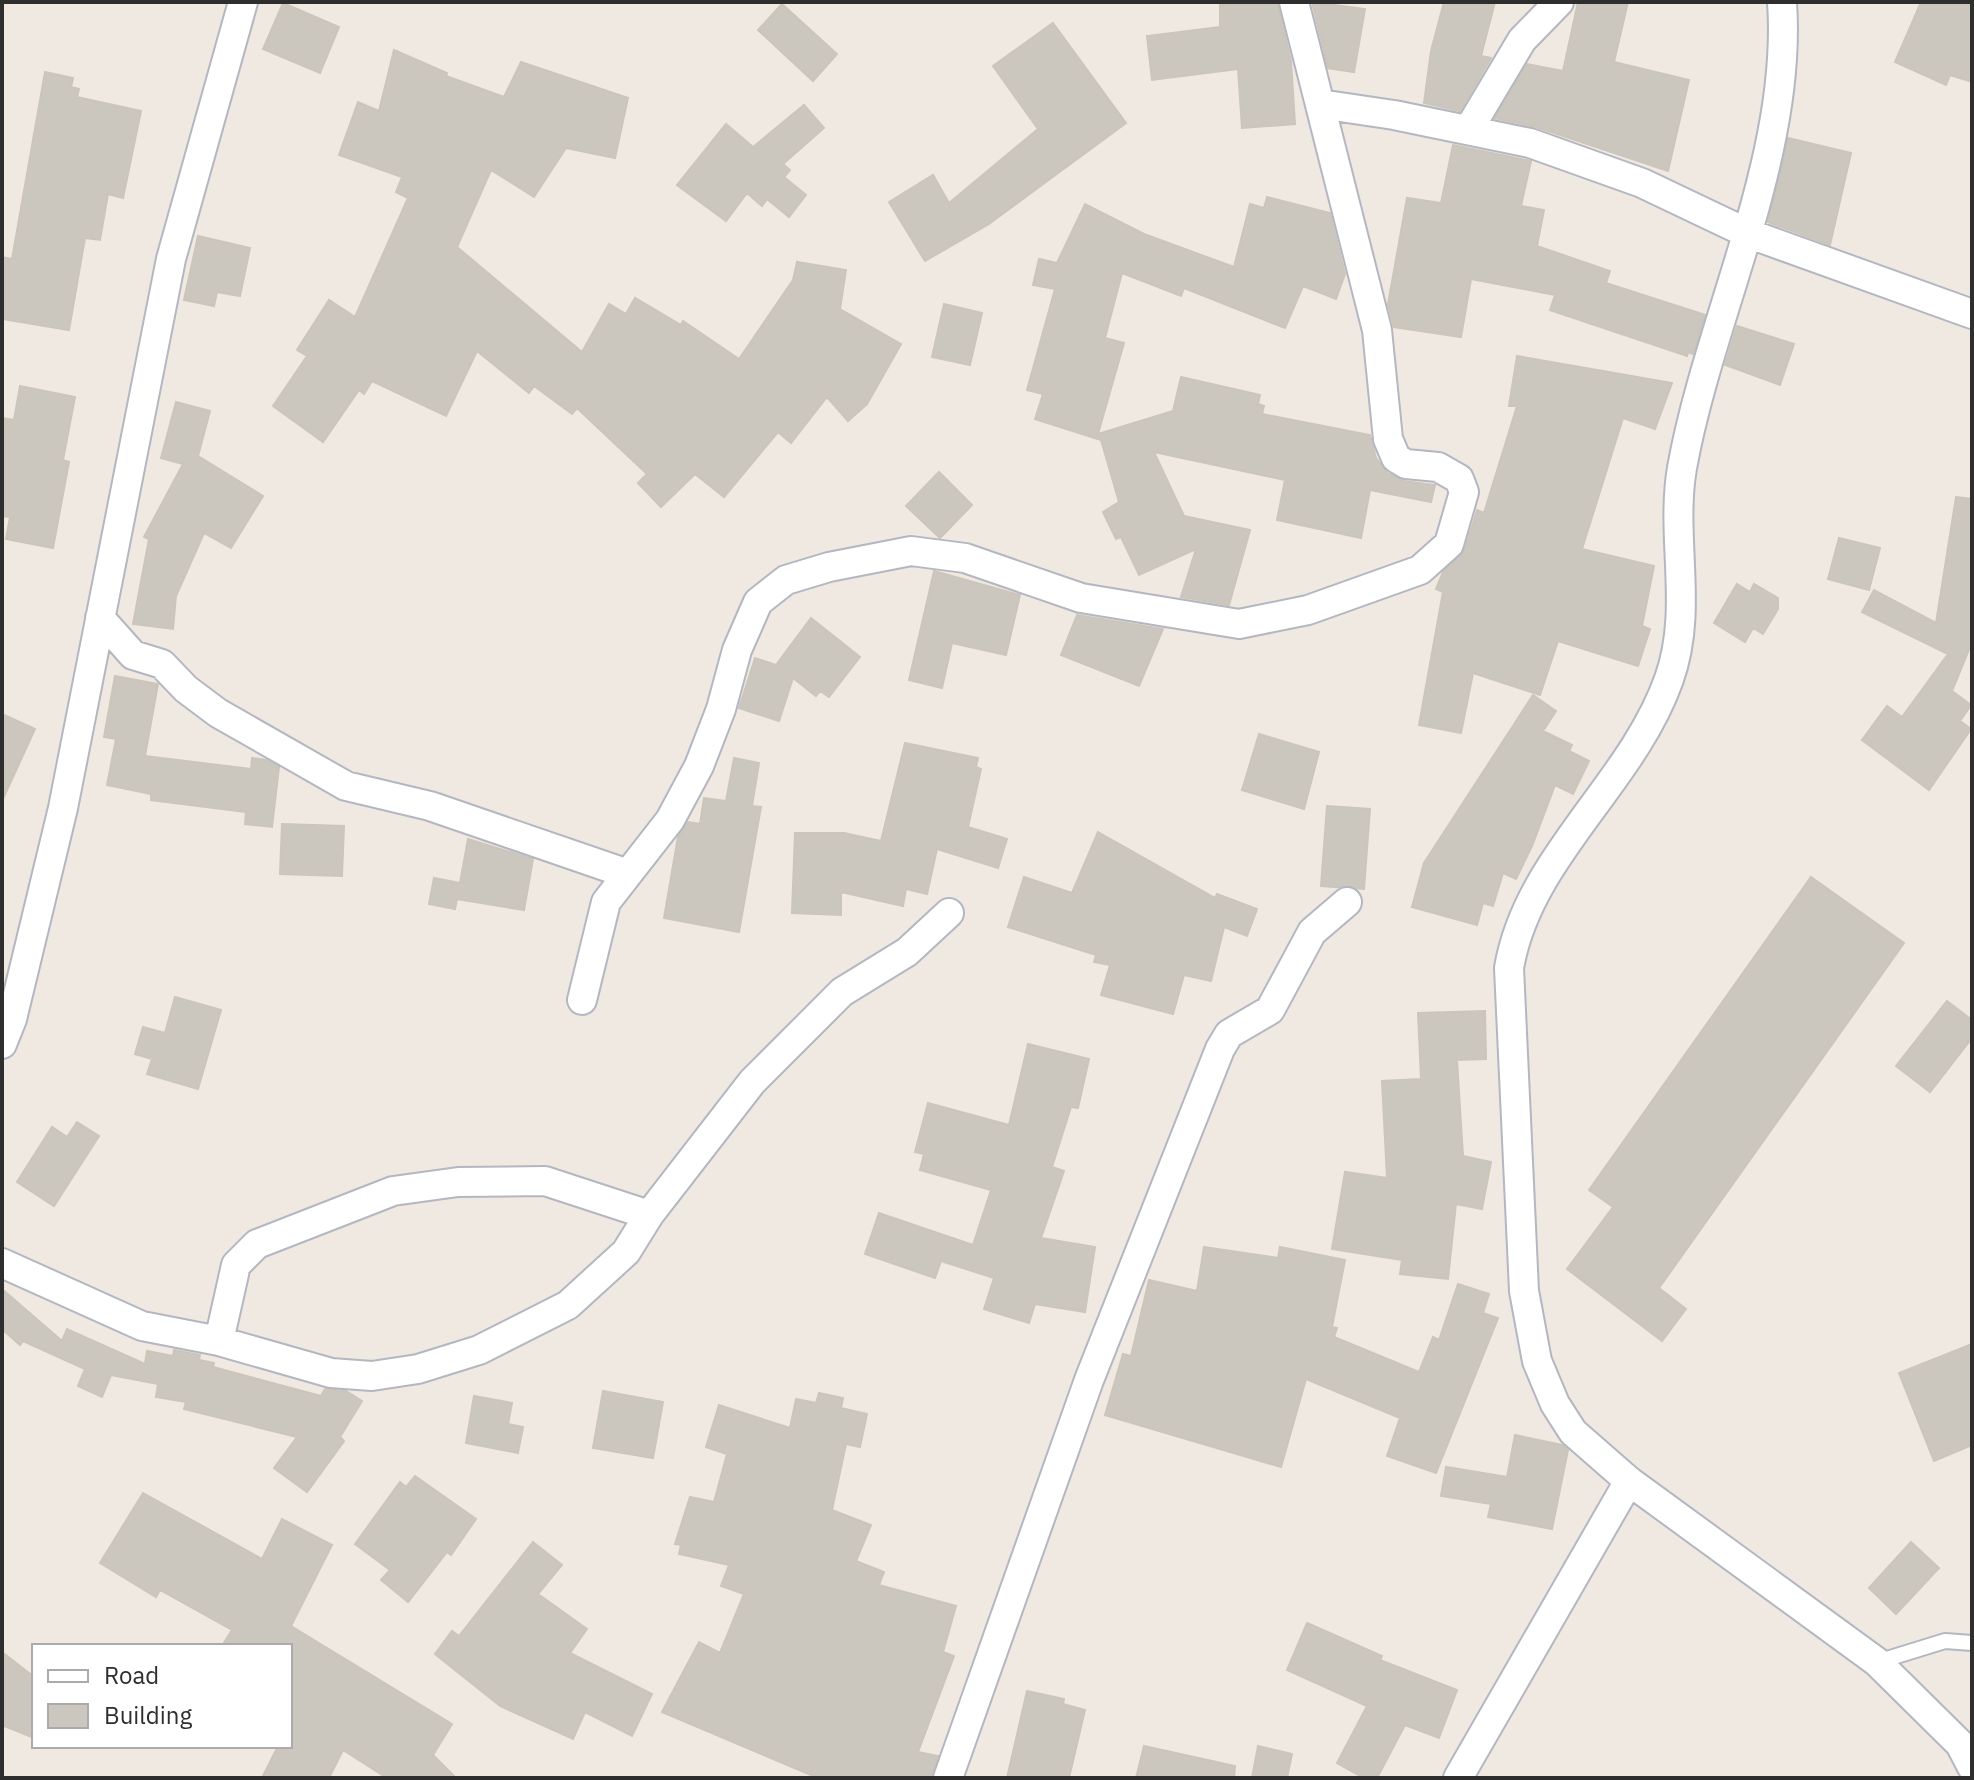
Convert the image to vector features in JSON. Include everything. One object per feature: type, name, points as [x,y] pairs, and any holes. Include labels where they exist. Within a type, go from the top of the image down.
[{"type":"street","points":[[2,1044],[12,1019],[63,808],[171,259],[243,2]]},
{"type":"street","points":[[582,1000],[606,902],[625,873],[670,820],[699,766],[721,709],[737,650],[758,602],[786,580],[829,567],[911,551],[965,558],[1081,598],[1239,624],[1308,610],[1420,570],[1449,544],[1464,492],[1459,479],[1438,467],[1406,464],[1396,458],[1388,439],[1377,330],[1294,2]]},
{"type":"street","points":[[1469,129],[1522,40],[1559,2]]},
{"type":"street","points":[[1782,2],[1780,94],[1747,233],[1682,470],[1682,611],[1670,677],[1649,723],[1621,771],[1536,889],[1518,931],[1509,968],[1524,1291],[1537,1361],[1555,1404],[1573,1432],[1629,1481],[1877,1662],[1960,1744],[1972,1767]]},
{"type":"street","points":[[1320,104],[1469,129],[1530,143],[1677,198],[1747,233],[1937,298],[1972,314]]},
{"type":"street","points":[[100,618],[133,655],[162,664],[186,689],[218,713],[326,777],[346,786],[479,822],[625,873]]},
{"type":"street","points":[[948,1778],[1089,1380],[1224,1040],[1270,1010],[1312,932],[1347,902]]},
{"type":"street","points":[[2,1263],[142,1326],[219,1341],[331,1373],[372,1376],[418,1369],[479,1350],[568,1305],[626,1252],[649,1215],[752,1082],[842,992],[907,952],[949,913]]},
{"type":"street","points":[[219,1341],[236,1265],[257,1244],[393,1191],[458,1182],[545,1181],[649,1215]]},
{"type":"street","points":[[1458,1778],[1629,1481]]},
{"type":"lane","points":[[1877,1662],[1945,1641],[1972,1643]]},
{"type":"building","points":[[1220,2],[1277,2],[1291,61],[1295,124],[1242,128],[1238,69],[1152,80],[1147,36],[1220,27]]},
{"type":"building","points":[[1312,2],[1365,9],[1354,72],[1328,68]]},
{"type":"building","points":[[1444,2],[1495,2],[1481,56],[1491,58],[1460,111],[1424,103],[1431,51]]},
{"type":"building","points":[[1578,2],[1628,2],[1614,62],[1689,80],[1668,171],[1536,127],[1495,118],[1527,64],[1563,71]]},
{"type":"building","points":[[1921,2],[1972,2],[1972,82],[1950,75],[1946,85],[1895,62]]},
{"type":"building","points":[[283,3],[339,27],[320,73],[263,49]]},
{"type":"building","points":[[782,4],[837,54],[813,81],[758,30]]},
{"type":"building","points":[[1053,23],[1126,123],[989,224],[925,261],[889,202],[933,175],[949,203],[1038,129],[993,66]]},
{"type":"building","points":[[394,50],[447,73],[446,76],[504,97],[521,62],[628,98],[615,158],[566,148],[534,197],[491,170],[457,247],[582,352],[609,304],[626,314],[635,298],[681,325],[683,321],[739,359],[793,280],[797,262],[846,270],[840,309],[901,344],[867,404],[848,421],[827,397],[791,443],[778,432],[724,497],[695,474],[661,507],[638,483],[647,474],[577,408],[572,414],[534,386],[529,393],[477,351],[446,416],[372,381],[364,394],[359,390],[323,442],[273,406],[307,356],[297,350],[329,300],[355,317],[408,198],[396,192],[402,177],[339,155],[358,102],[379,111]]},
{"type":"building","points":[[45,72],[73,78],[71,87],[79,89],[77,97],[141,111],[123,198],[108,194],[100,240],[85,238],[69,330],[2,319],[2,257],[12,259]]},
{"type":"building","points":[[804,105],[824,128],[783,164],[790,170],[784,177],[806,195],[789,217],[767,199],[762,206],[747,193],[726,221],[677,185],[726,124],[753,147]]},
{"type":"building","points":[[1788,138],[1851,153],[1830,245],[1768,222]]},
{"type":"building","points":[[1453,145],[1531,161],[1521,206],[1544,210],[1537,246],[1610,271],[1606,283],[1705,315],[1693,354],[1688,352],[1687,356],[1550,310],[1555,295],[1471,279],[1461,337],[1394,327],[1388,304],[1407,198],[1441,203]]},
{"type":"building","points":[[1267,197],[1330,213],[1345,274],[1336,299],[1303,286],[1285,328],[1184,288],[1181,296],[1122,273],[1105,338],[1124,343],[1098,434],[1173,411],[1181,377],[1260,395],[1258,404],[1264,406],[1262,414],[1370,435],[1376,458],[1387,473],[1404,481],[1435,485],[1431,502],[1370,490],[1361,538],[1277,520],[1285,480],[1154,452],[1184,516],[1250,530],[1229,605],[1181,597],[1196,549],[1139,575],[1121,537],[1116,539],[1103,512],[1119,502],[1101,440],[1035,419],[1043,394],[1027,390],[1055,289],[1033,285],[1039,259],[1057,263],[1085,204],[1144,234],[1234,267],[1250,204],[1264,208]]},
{"type":"building","points":[[198,236],[250,248],[240,296],[217,292],[214,306],[184,300]]},
{"type":"building","points":[[944,304],[982,313],[970,365],[932,357]]},
{"type":"building","points":[[1737,326],[1794,344],[1780,385],[1725,365]]},
{"type":"building","points":[[1517,356],[1672,383],[1655,429],[1623,418],[1582,549],[1654,566],[1642,626],[1650,629],[1638,666],[1558,641],[1540,695],[1473,673],[1461,733],[1419,725],[1443,592],[1436,589],[1443,572],[1465,549],[1477,510],[1484,513],[1517,406],[1509,406]]},
{"type":"building","points":[[20,386],[75,397],[63,460],[69,462],[53,548],[6,539],[10,517],[2,516],[2,418],[14,420]]},
{"type":"building","points":[[176,402],[210,411],[198,456],[263,496],[231,548],[204,533],[176,596],[173,629],[133,624],[149,539],[144,537],[183,464],[161,458]]},
{"type":"building","points":[[939,472],[972,505],[940,538],[906,506]]},
{"type":"building","points":[[1956,497],[1972,499],[1972,642],[1952,691],[1971,705],[1960,721],[1971,729],[1929,790],[1862,740],[1887,706],[1902,717],[1948,654],[1862,612],[1874,590],[1936,623]]},
{"type":"building","points":[[1839,538],[1880,548],[1869,590],[1828,579]]},
{"type":"building","points":[[934,571],[1020,595],[1006,655],[952,643],[942,688],[909,680]]},
{"type":"building","points":[[1737,584],[1750,592],[1754,584],[1778,598],[1778,609],[1763,634],[1753,628],[1745,642],[1714,623]]},
{"type":"building","points":[[1077,615],[1163,629],[1139,686],[1061,655]]},
{"type":"building","points":[[811,618],[860,657],[829,697],[820,691],[816,696],[793,678],[779,721],[739,708],[755,658],[776,665]]},
{"type":"building","points":[[115,676],[158,684],[145,756],[251,769],[252,758],[266,760],[279,767],[272,827],[245,824],[246,812],[151,800],[151,794],[107,785],[116,739],[104,737]]},
{"type":"building","points":[[1533,695],[1556,711],[1543,731],[1572,745],[1569,751],[1589,761],[1573,794],[1555,785],[1516,879],[1503,873],[1493,906],[1483,903],[1477,925],[1412,907],[1424,863]]},
{"type":"building","points":[[2,714],[35,729],[2,801]]},
{"type":"building","points":[[1259,734],[1319,752],[1304,809],[1242,790]]},
{"type":"building","points":[[905,743],[978,758],[976,767],[981,769],[968,827],[1007,839],[998,868],[937,849],[927,894],[906,889],[903,906],[841,892],[841,915],[792,913],[795,833],[844,833],[881,841]]},
{"type":"building","points":[[734,758],[759,763],[752,806],[761,807],[739,932],[664,918],[678,837],[688,822],[700,824],[704,798],[726,801]]},
{"type":"building","points":[[1327,806],[1370,809],[1364,889],[1321,886]]},
{"type":"building","points":[[282,824],[344,826],[342,876],[280,874]]},
{"type":"building","points":[[1098,832],[1215,898],[1217,894],[1257,909],[1247,936],[1224,927],[1211,981],[1184,975],[1173,1014],[1101,995],[1110,965],[1094,962],[1096,955],[1008,927],[1024,877],[1072,893]]},
{"type":"building","points":[[468,839],[533,859],[524,910],[457,899],[455,909],[429,904],[434,878],[460,883]]},
{"type":"building","points":[[1811,877],[1904,943],[1659,1288],[1686,1309],[1662,1341],[1567,1269],[1613,1207],[1589,1190]]},
{"type":"building","points":[[175,997],[221,1010],[198,1089],[147,1074],[152,1059],[135,1054],[143,1027],[165,1033]]},
{"type":"building","points":[[1947,1001],[1972,1020],[1972,1038],[1930,1092],[1896,1066]]},
{"type":"building","points":[[1485,1011],[1486,1059],[1457,1060],[1463,1156],[1491,1162],[1482,1209],[1456,1204],[1448,1279],[1400,1274],[1402,1260],[1332,1249],[1345,1172],[1387,1178],[1382,1081],[1421,1079],[1418,1013]]},
{"type":"building","points":[[1028,1044],[1089,1059],[1078,1108],[1071,1107],[1052,1167],[1064,1171],[1041,1238],[1095,1247],[1085,1312],[1035,1304],[1029,1323],[984,1309],[994,1278],[941,1261],[935,1278],[865,1254],[879,1213],[973,1245],[991,1190],[920,1170],[924,1154],[915,1152],[928,1103],[1009,1125]]},
{"type":"building","points":[[77,1122],[99,1136],[54,1206],[17,1182],[52,1127],[67,1137]]},
{"type":"building","points":[[1204,1247],[1278,1258],[1280,1247],[1345,1260],[1332,1327],[1337,1328],[1334,1337],[1419,1372],[1433,1337],[1439,1340],[1458,1284],[1489,1294],[1483,1313],[1498,1318],[1436,1473],[1387,1456],[1400,1418],[1306,1379],[1281,1467],[1105,1415],[1123,1354],[1131,1356],[1149,1280],[1197,1291]]},
{"type":"building","points":[[2,1289],[62,1341],[67,1329],[145,1364],[147,1351],[173,1356],[174,1350],[200,1355],[199,1360],[214,1363],[213,1367],[321,1396],[325,1389],[346,1391],[362,1401],[340,1437],[344,1441],[307,1492],[274,1468],[297,1437],[184,1409],[186,1402],[156,1397],[158,1384],[111,1375],[102,1397],[78,1386],[85,1369],[23,1341],[20,1345],[2,1329]]},
{"type":"building","points":[[1972,1344],[1972,1445],[1934,1461],[1899,1373]]},
{"type":"building","points":[[603,1391],[663,1402],[653,1458],[593,1448]]},
{"type":"building","points":[[819,1393],[843,1398],[841,1408],[867,1414],[860,1447],[846,1444],[832,1510],[871,1525],[856,1561],[884,1572],[879,1585],[956,1606],[943,1652],[954,1656],[918,1752],[938,1756],[931,1778],[818,1778],[662,1712],[699,1642],[720,1653],[744,1594],[721,1586],[729,1565],[679,1554],[681,1545],[675,1544],[690,1497],[714,1502],[727,1454],[706,1447],[719,1405],[790,1428],[796,1399],[816,1403]]},
{"type":"building","points":[[474,1396],[512,1403],[508,1424],[523,1427],[518,1453],[466,1443]]},
{"type":"building","points":[[1515,1435],[1562,1445],[1568,1450],[1552,1529],[1488,1517],[1491,1504],[1441,1496],[1446,1467],[1507,1477]]},
{"type":"building","points":[[415,1476],[476,1519],[451,1555],[447,1552],[408,1602],[381,1580],[390,1570],[355,1544],[400,1482],[406,1487]]},
{"type":"building","points":[[143,1493],[262,1559],[282,1519],[332,1545],[291,1626],[452,1724],[433,1755],[456,1778],[387,1778],[343,1750],[329,1778],[262,1778],[277,1748],[292,1748],[292,1644],[223,1644],[232,1630],[160,1590],[156,1597],[100,1563]]},
{"type":"building","points":[[533,1542],[562,1565],[538,1594],[587,1629],[570,1653],[652,1694],[632,1736],[585,1712],[573,1739],[500,1706],[435,1654],[452,1631],[459,1636]]},
{"type":"building","points":[[1911,1542],[1939,1568],[1896,1614],[1869,1588]]},
{"type":"building","points":[[1307,1623],[1382,1656],[1380,1660],[1457,1690],[1439,1738],[1405,1725],[1377,1778],[1364,1778],[1337,1763],[1367,1706],[1287,1670]]},
{"type":"building","points":[[2,1652],[32,1675],[32,1737],[2,1725]]},
{"type":"building","points":[[1027,1691],[1064,1699],[1063,1704],[1085,1710],[1069,1778],[1007,1778]]},
{"type":"building","points":[[1144,1746],[1235,1766],[1234,1778],[1136,1778]]},
{"type":"building","points":[[1258,1746],[1292,1754],[1287,1778],[1252,1778]]}]
